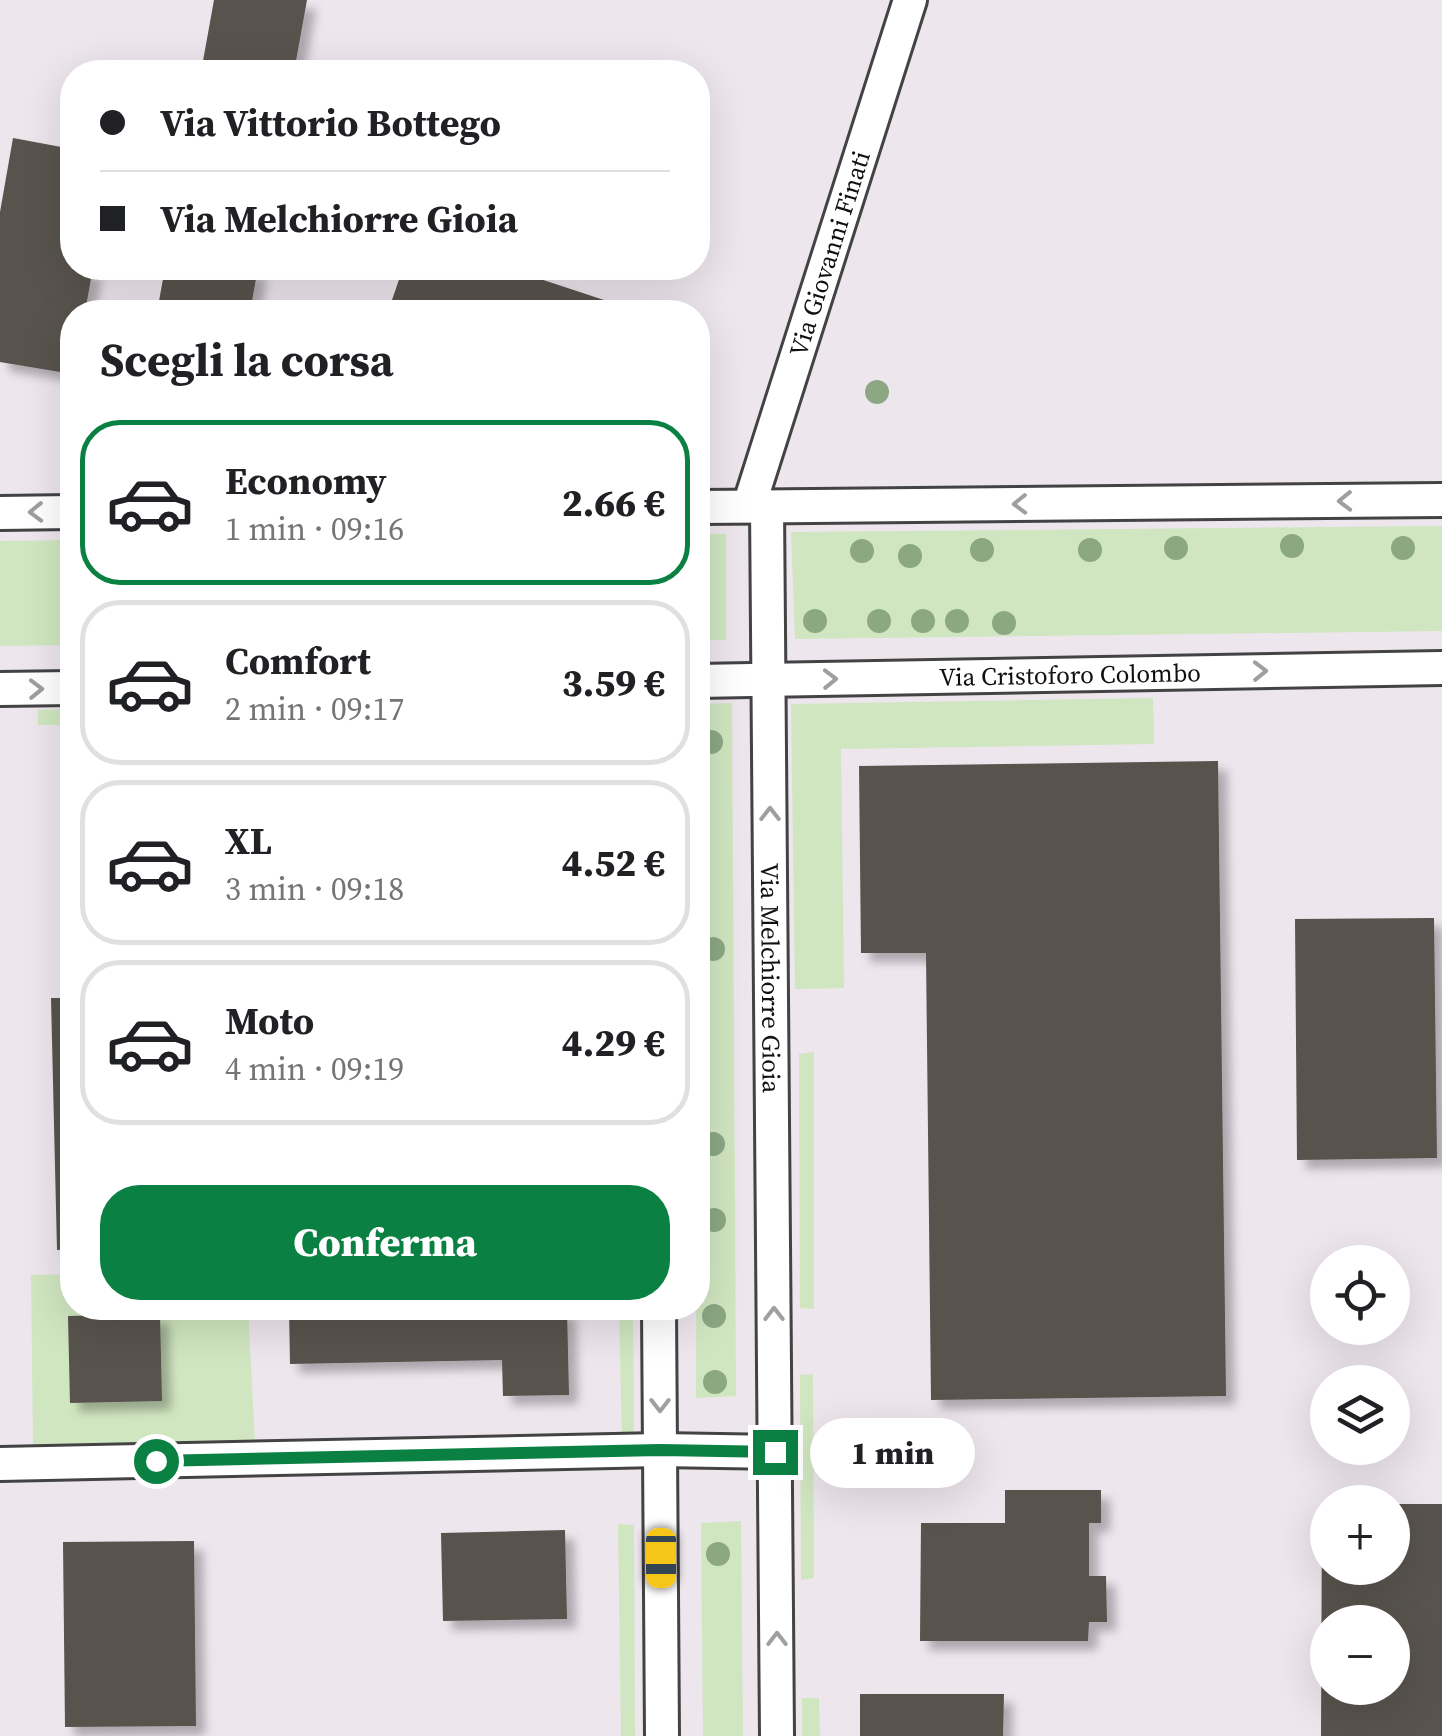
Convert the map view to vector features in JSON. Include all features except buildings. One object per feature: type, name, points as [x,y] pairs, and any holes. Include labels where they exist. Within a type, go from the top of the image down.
[{"type":"street","name":"Via Giovanni Finati","points":[[758,506],[910,0]]},
{"type":"street","points":[[710,506],[1442,500]]},
{"type":"street","name":"Via Melchiorre Gioia","points":[[758,506],[769,680],[777,1736]]},
{"type":"street","points":[[0,513],[60,512]]},
{"type":"street","name":"Via Cristoforo Colombo","points":[[710,681],[1442,668]]},
{"type":"street","points":[[0,689],[60,688]]},
{"type":"street","points":[[660,1320],[662,1736]]},
{"type":"street","points":[[0,1464],[660,1450],[775,1452]]},
{"type":"shaded area","points":[[0,0],[1442,0],[1442,1736],[0,1736]]},
{"type":"green space","points":[[1442,526],[1442,631],[795,639],[791,532]]},
{"type":"green space","points":[[710,534],[726,534],[726,640],[710,640]]},
{"type":"green space","points":[[60,540],[60,645],[0,646],[0,541]]},
{"type":"green space","points":[[1153,698],[1154,744],[841,749],[844,988],[795,989],[791,704]]},
{"type":"green space","points":[[732,703],[736,1396],[696,1398],[696,1320],[710,1320],[710,704]]},
{"type":"green space","points":[[60,709],[60,725],[38,725],[38,710]]},
{"type":"green space","points":[[814,1052],[814,1309],[800,1308],[799,1054]]},
{"type":"green space","points":[[60,1274],[60,1320],[249,1320],[255,1442],[33,1447],[31,1275]]},
{"type":"green space","points":[[619,1320],[633,1320],[634,1440],[622,1441]]},
{"type":"green space","points":[[813,1374],[814,1578],[801,1580],[800,1375]]},
{"type":"green space","points":[[741,1521],[743,1736],[703,1736],[701,1523]]},
{"type":"green space","points":[[618,1524],[634,1525],[635,1736],[621,1736]]},
{"type":"green space","points":[[802,1698],[819,1698],[820,1736],[802,1736]]},
{"type":"route","points":[[156,1461],[660,1450],[775,1452]]}]
